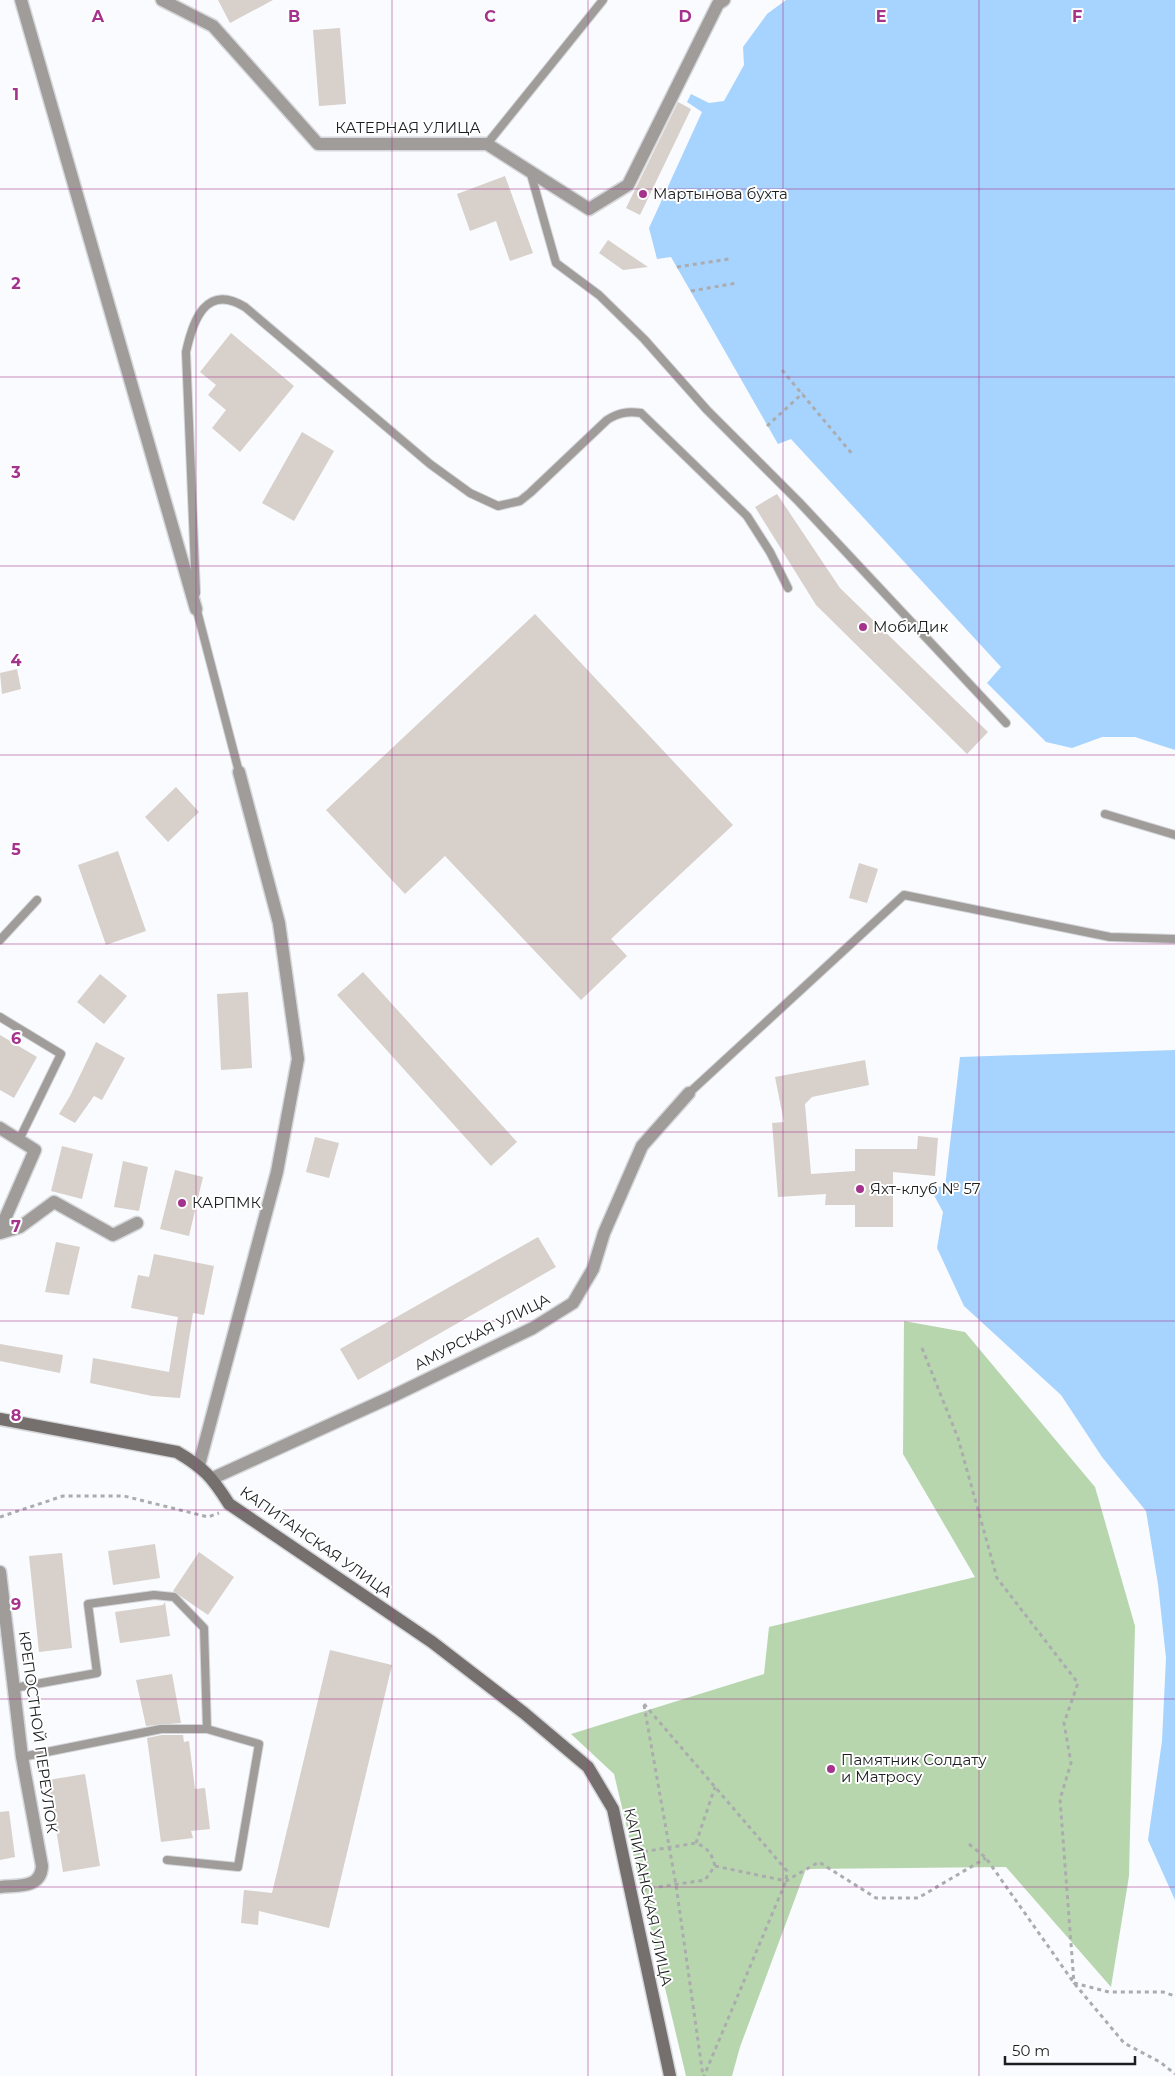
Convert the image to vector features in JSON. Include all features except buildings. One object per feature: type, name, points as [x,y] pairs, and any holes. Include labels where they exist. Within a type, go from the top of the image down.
[{"type":"main road","name":"КАПИТАНСКАЯ УЛИЦА","points":[[0,1420],[177,1452],[199,1465],[213,1478],[229,1504],[432,1642],[524,1713],[588,1767],[613,1809],[670,2076]]},
{"type":"street","points":[[21,0],[196,609]]},
{"type":"street","name":"КАТЕРНАЯ УЛИЦА","points":[[162,0],[213,26],[318,144],[487,144],[589,209],[628,184],[718,4],[724,0]]},
{"type":"street","points":[[199,1465],[277,1172],[298,1059],[279,924],[239,772]]},
{"type":"street","name":"АМУРСКАЯ УЛИЦА","points":[[213,1478],[391,1397],[533,1328],[573,1303],[593,1269],[604,1233],[642,1146],[689,1093]]},
{"type":"street","points":[[0,1128],[35,1150],[0,1232]]},
{"type":"street","points":[[0,1232],[20,1227],[54,1202],[113,1235],[137,1223]]},
{"type":"street","name":"КРЕПОСТНОЙ ПЕРЕУЛОК","points":[[0,1572],[22,1757],[42,1866],[40,1876],[33,1883],[0,1886]]},
{"type":"lane","points":[[487,144],[603,0]]},
{"type":"lane","points":[[530,171],[556,263],[599,295],[644,339],[707,410],[799,502],[1006,723]]},
{"type":"lane","points":[[239,772],[196,609],[186,352],[190,331],[197,316],[208,303],[223,298],[234,300],[245,307],[430,464],[470,493],[498,506],[520,501],[607,420],[617,414],[641,413],[747,516],[770,552],[788,588]]},
{"type":"lane","points":[[1105,814],[1175,835]]},
{"type":"lane","points":[[689,1093],[904,894],[1110,937],[1175,940]]},
{"type":"lane","points":[[0,940],[37,900]]},
{"type":"lane","points":[[0,1017],[61,1054],[19,1140]]},
{"type":"lane","points":[[14,1688],[97,1673],[88,1604],[154,1595],[174,1597],[204,1628],[208,1729]]},
{"type":"lane","points":[[22,1757],[161,1729],[208,1729],[259,1744],[238,1866],[168,1860]]},
{"type":"path","points":[[677,267],[729,259]]},
{"type":"path","points":[[691,290],[737,283]]},
{"type":"path","points":[[782,370],[853,455]]},
{"type":"path","points":[[767,426],[803,394]]},
{"type":"path","points":[[922,1348],[958,1438],[997,1578],[1078,1683],[1064,1723],[1071,1763],[1060,1799],[1074,1983]]},
{"type":"path","points":[[0,1517],[64,1496],[124,1496],[208,1517],[217,1515],[229,1504]]},
{"type":"path","points":[[644,1704],[787,1871],[786,1881],[704,2076],[676,1885],[644,1704]]},
{"type":"path","points":[[696,1843],[715,1786]]},
{"type":"path","points":[[623,1856],[696,1843],[706,1847],[712,1855],[715,1866],[706,1880],[631,1892]]},
{"type":"path","points":[[968,1844],[986,1858],[1074,1983],[1124,2043],[1160,2062],[1175,2074]]},
{"type":"path","points":[[715,1866],[786,1881],[819,1862],[876,1898],[918,1898],[986,1858]]},
{"type":"path","points":[[1074,1983],[1109,1992],[1164,1992],[1175,1996]]},
{"type":"green space","points":[[904,1321],[965,1332],[1095,1487],[1135,1626],[1129,1876],[1111,1987],[1006,1867],[806,1869],[740,2047],[732,2076],[686,2076],[614,1774],[571,1734],[764,1674],[769,1627],[975,1577],[903,1454]]},
{"type":"water","points":[[786,0],[1175,0],[1175,750],[1135,737],[1102,737],[1072,748],[1046,742],[987,683],[1001,667],[791,439],[778,444],[671,257],[657,259],[649,228],[702,112],[687,102],[691,94],[709,103],[724,101],[744,65],[743,47],[767,14]]},
{"type":"water","points":[[1175,1050],[1175,1900],[1148,1840],[1162,1741],[1166,1658],[1158,1584],[1146,1511],[1102,1457],[1061,1395],[964,1306],[937,1248],[943,1212],[929,1186],[945,1187],[960,1057]]},
{"type":"place","name":"Мартынова бухта","points":[[643,194]]},
{"type":"place","name":"МобиДик","points":[[863,627]]},
{"type":"place","name":"Яхт-клуб № 57","points":[[860,1189]]},
{"type":"place","name":"КАРПМК","points":[[182,1203]]},
{"type":"place","name":"Памятник Солдату и Матросу","points":[[831,1769]]}]
